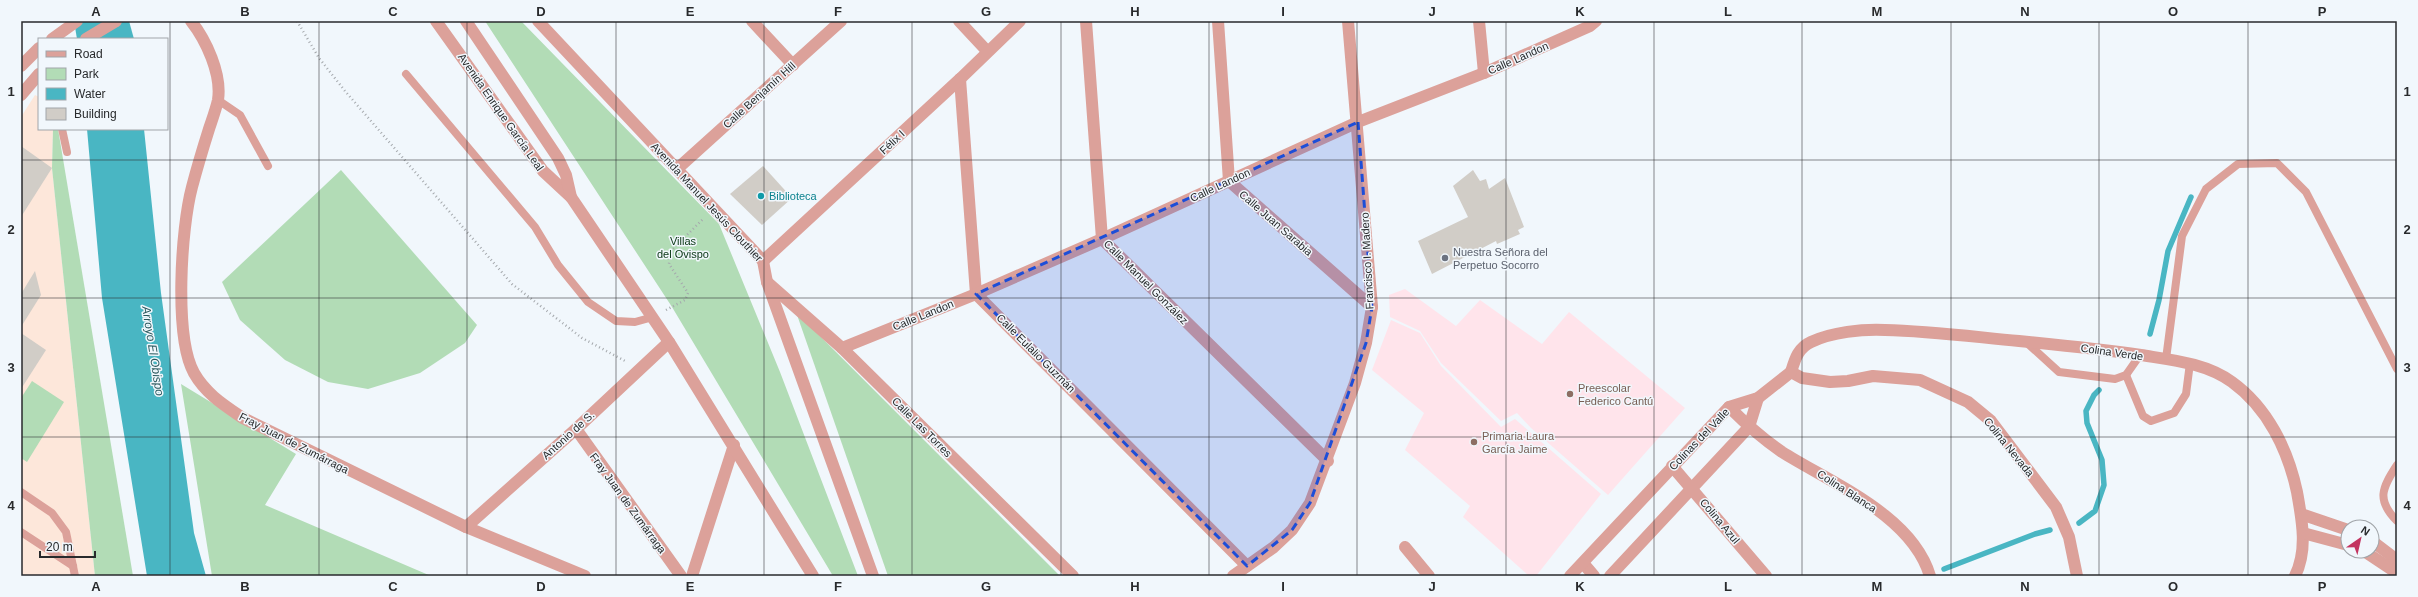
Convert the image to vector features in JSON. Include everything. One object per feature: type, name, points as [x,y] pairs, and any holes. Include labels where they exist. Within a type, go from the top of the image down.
[{"type":"street","points":[[57,36],[77,21]]},
{"type":"street","points":[[88,38],[116,21]]},
{"type":"street","name":"Fray Juan de Zumárraga","points":[[191,21],[211,58],[218,81],[218,100],[191,190],[185,230],[182,298],[184,344],[194,373],[212,397],[243,418],[466,527],[585,576]]},
{"type":"street","name":"Avenida Enrique García Leal","points":[[436,21],[543,171],[571,197]]},
{"type":"street","points":[[466,21],[558,158],[566,175],[571,197],[669,342],[734,444],[813,576]]},
{"type":"street","name":"Avenida Manuel Jesús Clouthier","points":[[538,21],[763,261],[767,282],[873,576]]},
{"type":"street","points":[[752,21],[793,65]]},
{"type":"street","name":"Calle Benjamín Hill","points":[[678,169],[841,21]]},
{"type":"street","points":[[959,21],[987,51]]},
{"type":"street","name":"Félix I","points":[[763,261],[960,79],[987,51],[1020,21]]},
{"type":"street","name":"Calle Manuel González","points":[[1086,21],[1102,239],[1328,461]]},
{"type":"street","name":"Calle Juan Sarabia","points":[[1218,21],[1229,181],[1372,307]]},
{"type":"street","name":"Francisco I. Madero","points":[[1233,576],[1274,547],[1301,519],[1328,461],[1364,350],[1372,307],[1358,122],[1348,21]]},
{"type":"street","points":[[1479,21],[1484,73]]},
{"type":"street","name":"Calle Landon","points":[[842,348],[976,294],[1102,239],[1358,122],[1484,73],[1590,26],[1596,21]]},
{"type":"street","points":[[21,66],[38,49]]},
{"type":"street","points":[[21,95],[38,75]]},
{"type":"street","points":[[960,79],[976,294]]},
{"type":"street","name":"Calle Las Torres","points":[[767,282],[842,348],[1073,576]]},
{"type":"street","name":"Calle Eulalio Guzmán","points":[[976,294],[1247,566]]},
{"type":"street","name":"Colina Verde","points":[[1791,372],[1799,350],[1810,342],[1824,337],[1854,332],[1884,330],[2026,342],[2140,355],[2190,363],[2218,374],[2233,383],[2268,419],[2283,445],[2295,482],[2303,533],[2303,552],[2295,576]]},
{"type":"street","name":"Antonio de S.","points":[[466,527],[576,430],[669,342]]},
{"type":"street","points":[[1610,576],[1691,487],[1749,427],[1758,398],[1791,372]]},
{"type":"street","name":"Colina Nevada","points":[[1791,372],[1802,378],[1830,382],[1848,381],[1873,376],[1920,380],[1968,402],[1991,421],[2056,507],[2069,537],[2077,576]]},
{"type":"street","name":"Colinas del Valle","points":[[1570,576],[1729,407],[1758,398]]},
{"type":"street","name":"Colina Blanca","points":[[1729,407],[1749,427],[1782,451],[1836,481],[1876,510],[1907,536],[1918,550],[1930,576]]},
{"type":"street","name":"Fray Juan de Zumárraga","points":[[576,430],[681,576]]},
{"type":"street","points":[[692,576],[734,444]]},
{"type":"street","name":"Colina Azul","points":[[1672,466],[1766,576]]},
{"type":"street","points":[[2301,514],[2340,527]]},
{"type":"street","points":[[2303,533],[2340,543]]},
{"type":"street","points":[[1405,547],[1429,576]]},
{"type":"street","points":[[2380,547],[2397,560]]},
{"type":"street","points":[[2376,559],[2397,573]]},
{"type":"street","points":[[1584,562],[1594,576]]},
{"type":"lane","points":[[406,74],[535,227],[558,265],[588,302],[616,321],[635,322],[653,317]]},
{"type":"lane","points":[[218,100],[240,115],[268,166]]},
{"type":"lane","points":[[62,130],[68,152]]},
{"type":"lane","points":[[2166,359],[2182,236],[2206,189],[2238,164],[2277,163],[2306,192],[2397,368]]},
{"type":"lane","points":[[2026,342],[2059,372],[2115,379],[2126,375],[2140,355]]},
{"type":"lane","points":[[2126,375],[2143,416],[2151,421],[2174,412],[2186,394],[2190,363]]},
{"type":"lane","points":[[2397,465],[2383,493],[2383,505],[2397,521]]},
{"type":"lane","points":[[21,492],[52,513],[66,532],[75,576]]},
{"type":"lane","points":[[21,532],[73,566]]},
{"type":"path","points":[[297,21],[319,58],[345,91],[512,284],[582,338],[640,369]]},
{"type":"path","points":[[653,317],[685,300],[687,296],[686,288],[668,264],[671,251],[714,208]]},
{"type":"highlighted area","points":[[1358,122],[1372,307],[1366,343],[1310,503],[1292,530],[1247,566],[976,294]]},
{"type":"shaded area","points":[[35,95],[38,96],[38,130],[53,130],[52,168],[95,576],[21,576],[21,117]]},
{"type":"shaded area","name":"Preescolar Federico Cantú","points":[[1405,289],[1456,326],[1480,300],[1542,344],[1569,312],[1685,408],[1608,495],[1531,428],[1517,413],[1501,421],[1441,363],[1420,331],[1390,317],[1389,295]]},
{"type":"shaded area","name":"Primaria Laura García Jaime","points":[[1391,320],[1420,333],[1441,366],[1501,427],[1515,419],[1601,494],[1536,576],[1529,576],[1463,517],[1470,506],[1405,450],[1424,413],[1372,370]]},
{"type":"green space","name":"Villas del Ovispo","points":[[485,21],[521,21],[719,224],[780,372],[858,576],[833,576],[672,307]]},
{"type":"green space","points":[[53,130],[58,130],[133,576],[95,576],[52,168]]},
{"type":"green space","points":[[341,170],[477,325],[465,343],[420,373],[368,389],[328,382],[285,360],[240,320],[222,282]]},
{"type":"green space","points":[[796,312],[1060,576],[888,576]]},
{"type":"green space","points":[[32,381],[64,402],[27,462],[21,458],[21,398]]},
{"type":"green space","points":[[181,384],[296,454],[265,505],[431,576],[212,576]]},
{"type":"water","points":[[74,21],[129,21],[134,38],[77,38]]},
{"type":"water","name":"Arroyo El Obispo","points":[[87,130],[144,130],[161,293],[194,533],[206,576],[147,576],[102,298]]},
{"type":"building","points":[[21,146],[52,168],[21,217]]},
{"type":"building","name":"Biblioteca","points":[[763,166],[792,198],[762,225],[730,194]]},
{"type":"building","points":[[1473,170],[1480,181],[1486,179],[1489,189],[1505,178],[1524,227],[1518,230],[1520,234],[1497,244],[1496,241],[1432,274],[1418,241],[1468,217],[1453,186]]},
{"type":"building","points":[[35,271],[41,295],[21,327],[21,294]]},
{"type":"building","points":[[21,333],[46,350],[21,389]]},
{"type":"waterway","points":[[2150,334],[2159,300],[2168,251],[2191,197]]},
{"type":"waterway","points":[[2079,523],[2095,511],[2104,485],[2102,460],[2087,423],[2086,411],[2094,395],[2099,390]]},
{"type":"waterway","points":[[1944,569],[2035,534],[2050,530]]},
{"type":"place","name":"Biblioteca","points":[[761,196]]},
{"type":"place","name":"Nuestra Señora del Perpetuo Socorro","points":[[1445,258]]},
{"type":"place","name":"Preescolar Federico Cantú","points":[[1570,394]]},
{"type":"place","name":"Primaria Laura García Jaime","points":[[1474,442]]}]
